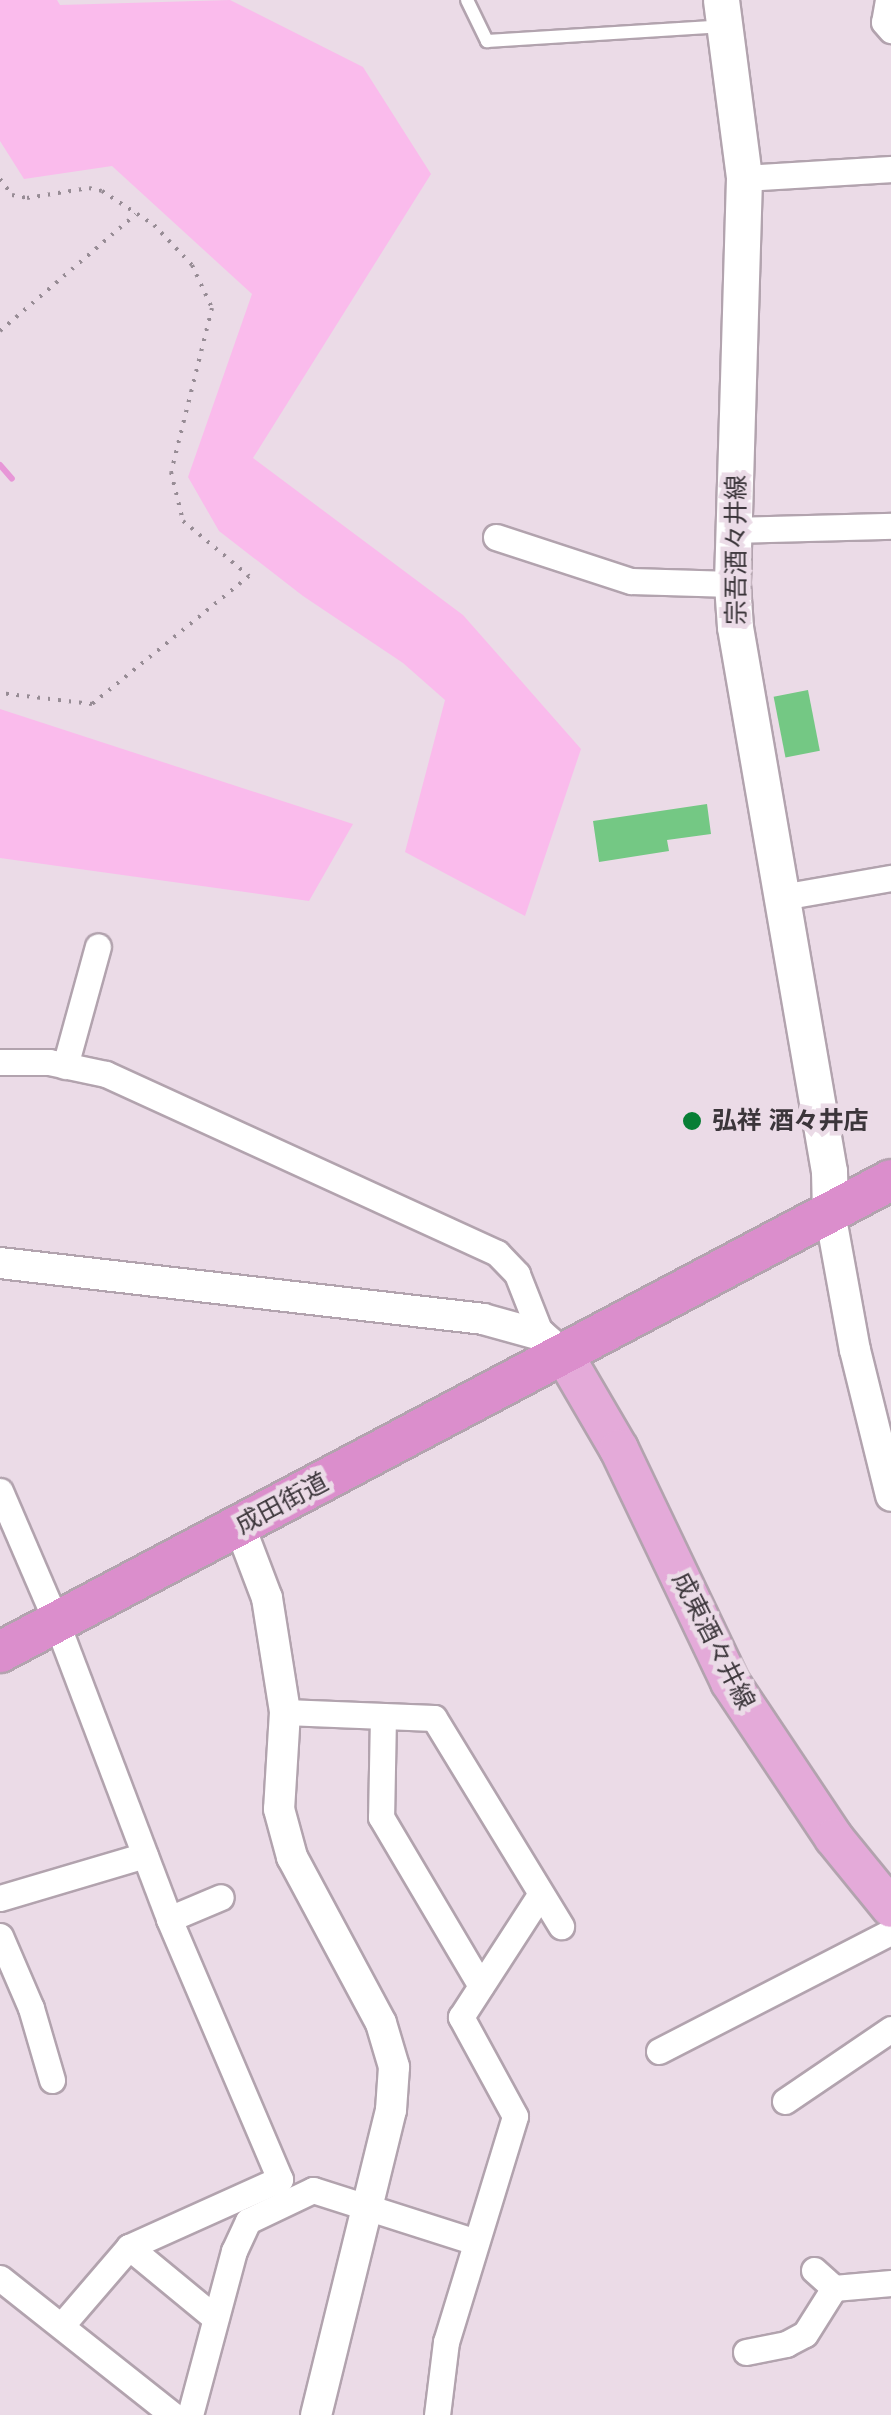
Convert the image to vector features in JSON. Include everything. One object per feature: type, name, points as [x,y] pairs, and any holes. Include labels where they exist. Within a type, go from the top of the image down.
[{"type":"highway","name":"成田街道","points":[[0,1652],[240,1526],[552,1345],[891,1180]]},
{"type":"main road","name":"宗吾酒々井線","points":[[723,13],[744,178],[732,584],[735,627],[829,1172],[830,1213]]},
{"type":"main road","name":"成東酒々井線","points":[[552,1345],[619,1450],[730,1682],[814,1810],[891,1908]]},
{"type":"street","points":[[888,0],[884,22],[891,30]]},
{"type":"street","points":[[744,178],[891,169]]},
{"type":"street","points":[[734,530],[891,526]]},
{"type":"street","points":[[496,537],[631,581],[732,584]]},
{"type":"street","points":[[782,898],[891,878]]},
{"type":"street","points":[[66,1066],[98,946]]},
{"type":"street","points":[[0,1062],[66,1066],[106,1074],[497,1253],[517,1274],[552,1345]]},
{"type":"street","points":[[830,1213],[856,1350],[891,1496]]},
{"type":"street","points":[[0,1263],[482,1320],[552,1345]]},
{"type":"street","points":[[0,1491],[56,1621],[169,1919],[280,2179],[130,2247],[60,2326]]},
{"type":"street","points":[[240,1526],[267,1598],[285,1712],[279,1809],[292,1857],[381,2023],[394,2067],[391,2110],[316,2415]]},
{"type":"street","points":[[285,1712],[434,1718],[561,1926]]},
{"type":"street","points":[[383,1716],[381,1817],[482,1986]]},
{"type":"street","points":[[0,1898],[145,1855]]},
{"type":"street","points":[[437,2415],[446,2342],[515,2116],[461,2017],[540,1896]]},
{"type":"street","points":[[169,1919],[221,1897]]},
{"type":"street","points":[[659,2051],[891,1932]]},
{"type":"street","points":[[0,1936],[31,2008],[52,2080]]},
{"type":"street","points":[[784,2102],[891,2029]]},
{"type":"street","points":[[190,2415],[234,2251],[248,2222],[313,2190],[476,2242]]},
{"type":"street","points":[[130,2247],[215,2318]]},
{"type":"street","points":[[814,2270],[834,2288],[891,2282]]},
{"type":"street","points":[[0,2278],[173,2415]]},
{"type":"street","points":[[746,2352],[786,2344],[805,2334],[834,2288]]},
{"type":"lane","points":[[467,0],[487,40],[723,13]]},
{"type":"path","points":[[0,178],[12,195],[28,198],[88,188],[154,225],[192,265],[212,308],[171,472],[183,521],[249,576],[92,704],[0,693]]},
{"type":"path","points":[[0,331],[136,214]]},
{"type":"shaded area","points":[[0,0],[57,0],[60,5],[230,0],[363,67],[431,174],[253,458],[463,615],[581,749],[525,916],[405,852],[445,700],[403,663],[303,596],[219,531],[188,477],[252,294],[112,166],[24,179],[0,141]]},
{"type":"shaded area","points":[[0,709],[353,824],[309,901],[0,858]]},
{"type":"building","points":[[808,690],[820,751],[785,758],[774,697]]},
{"type":"building","points":[[707,804],[711,834],[667,840],[669,851],[599,862],[593,821]]},
{"type":"waterway","points":[[0,465],[12,479]]},
{"type":"place","name":"弘祥 酒々井店","points":[[692,1121]]}]
